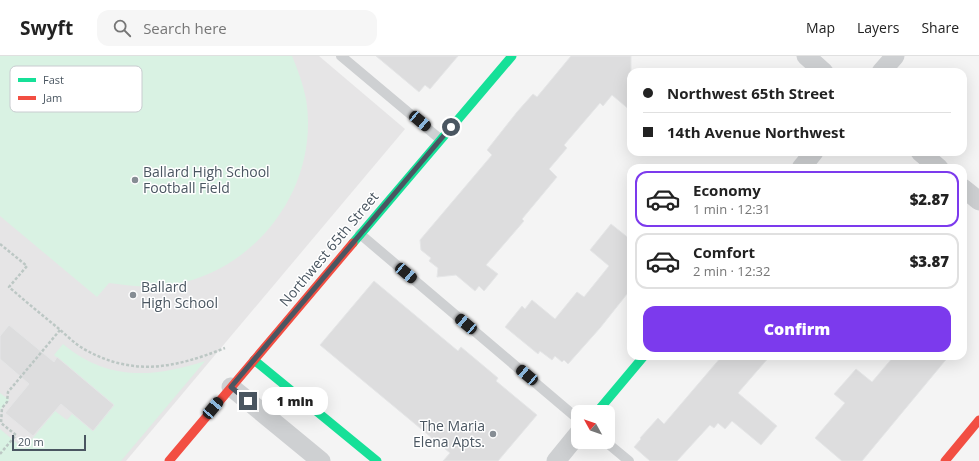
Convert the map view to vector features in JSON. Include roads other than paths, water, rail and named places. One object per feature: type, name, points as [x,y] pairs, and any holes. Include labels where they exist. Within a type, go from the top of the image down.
[{"type":"street","name":"Northwest 65th Street","points":[[169,461],[440,139],[512,56]]},
{"type":"street","points":[[806,56],[820,68]]},
{"type":"street","points":[[884,68],[895,56]]},
{"type":"street","points":[[804,164],[811,156]]},
{"type":"street","points":[[925,156],[934,164]]},
{"type":"street","points":[[967,191],[979,201]]},
{"type":"street","points":[[254,360],[378,461]]},
{"type":"street","points":[[603,405],[641,360]]},
{"type":"street","points":[[231,387],[321,461]]},
{"type":"street","points":[[945,461],[979,420]]},
{"type":"street","points":[[556,461],[571,443]]},
{"type":"lane","points":[[341,56],[440,139]]},
{"type":"lane","points":[[360,234],[571,413]]},
{"type":"lane","points":[[614,449],[629,461]]},
{"type":"place","name":"Ballard High School Football Field","points":[[135,180]]},
{"type":"place","name":"Ballard High School","points":[[133,295]]},
{"type":"place","name":"The Maria Elena Apts.","points":[[493,434]]}]
